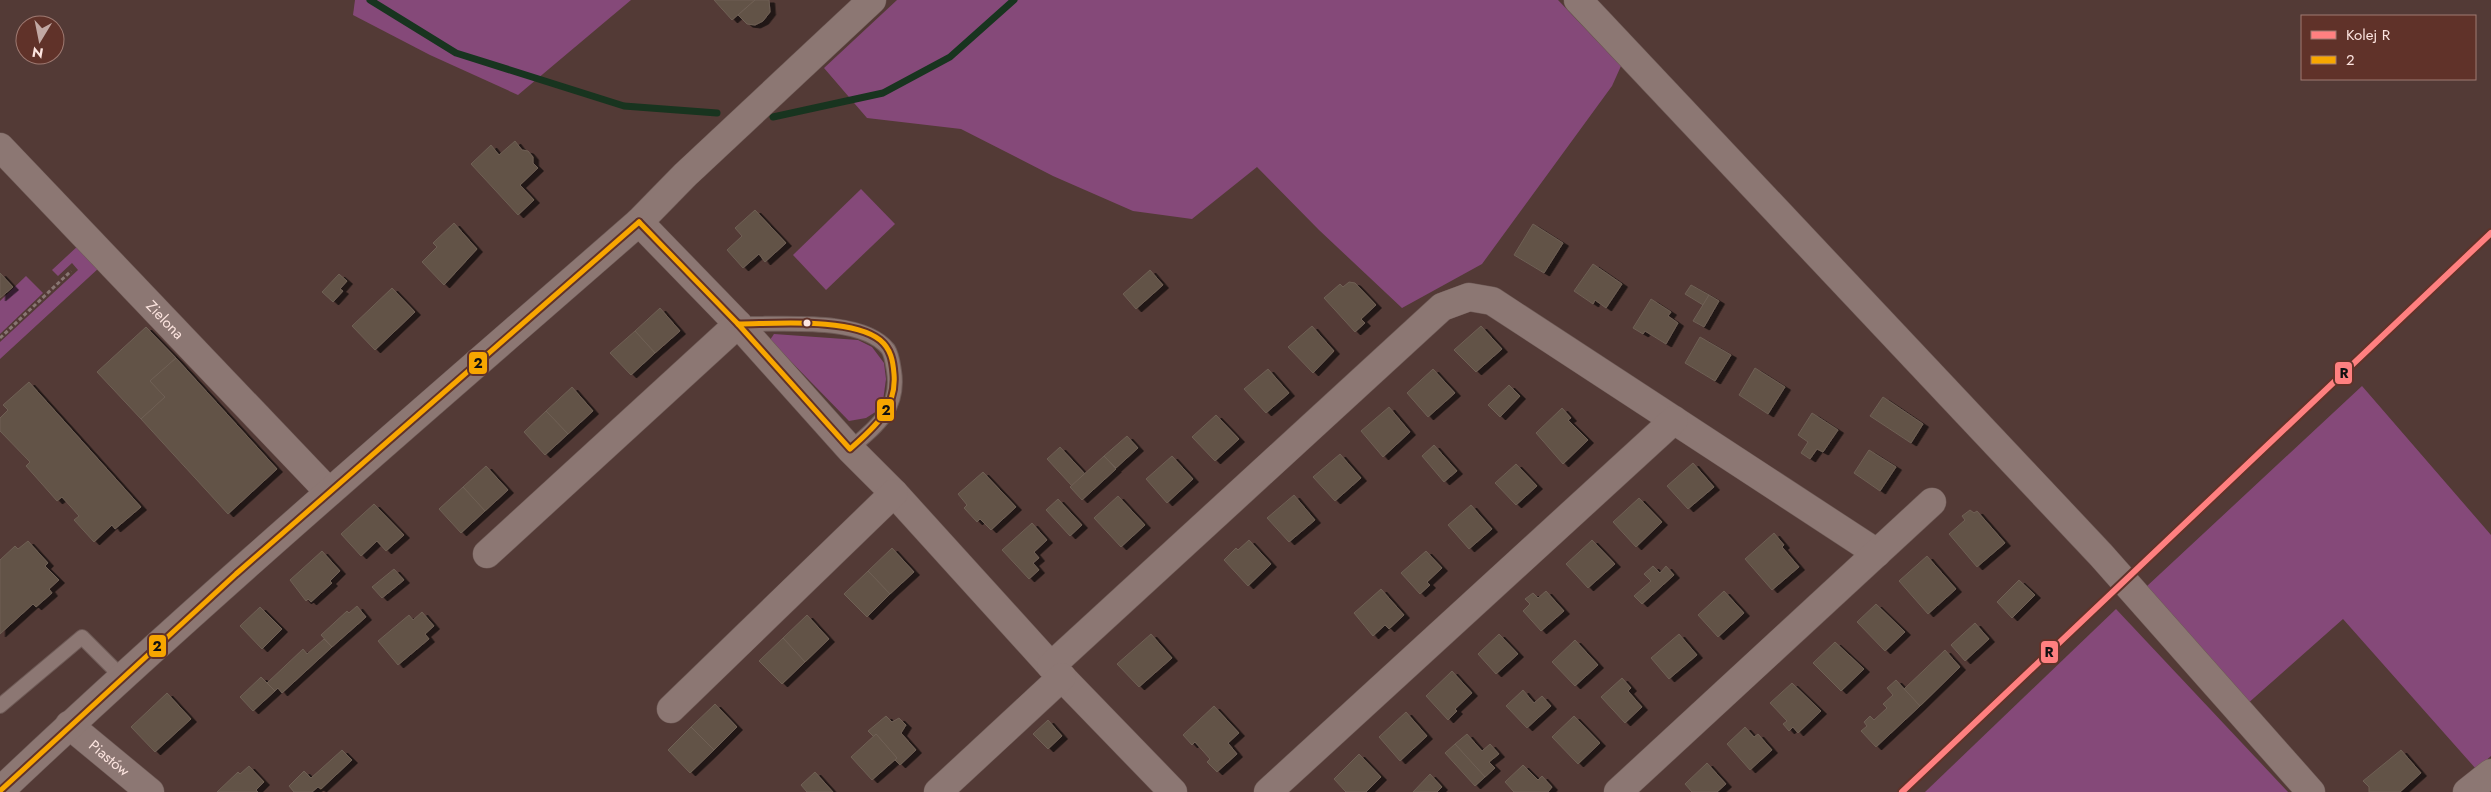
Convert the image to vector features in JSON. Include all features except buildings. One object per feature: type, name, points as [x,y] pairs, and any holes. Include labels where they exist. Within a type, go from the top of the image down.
[{"type":"street","points":[[0,791],[329,492],[639,222],[685,175],[872,0]]},
{"type":"street","points":[[1578,0],[2101,555],[2311,792]]},
{"type":"street","name":"Zielona","points":[[0,147],[329,492]]},
{"type":"street","points":[[639,222],[738,324],[850,449],[894,493],[1056,671],[1173,792]]},
{"type":"street","points":[[938,792],[1056,671],[1442,307],[1469,297],[1492,301],[1877,553]]},
{"type":"street","points":[[487,554],[738,324]]},
{"type":"street","points":[[1268,792],[1674,420]]},
{"type":"street","points":[[671,709],[894,493]]},
{"type":"street","points":[[1618,792],[1932,502]]},
{"type":"street","name":"Piastów","points":[[70,726],[150,792]]},
{"type":"street","points":[[2467,792],[2491,773]]},
{"type":"lane","points":[[738,324],[829,326],[858,329],[877,337],[890,351],[896,385],[887,414],[872,431],[850,449]]},
{"type":"lane","points":[[0,706],[82,637],[123,678]]},
{"type":"path","points":[[0,338],[70,271]]},
{"type":"shaded area","points":[[355,0],[631,0],[518,95],[430,55],[353,15]]},
{"type":"shaded area","points":[[897,0],[1558,0],[1621,66],[1612,86],[1482,264],[1402,308],[1319,230],[1257,167],[1192,219],[1133,211],[1053,176],[961,129],[867,118],[824,68]]},
{"type":"shaded area","points":[[861,189],[895,224],[826,290],[793,255]]},
{"type":"shaded area","points":[[80,244],[100,267],[0,359],[0,342],[78,270],[72,263],[58,276],[52,270]]},
{"type":"shaded area","points":[[26,276],[43,293],[0,334],[0,301]]},
{"type":"shaded area","points":[[774,334],[858,340],[872,347],[884,363],[886,379],[883,401],[877,411],[866,418],[849,421],[770,340]]},
{"type":"shaded area","points":[[2362,386],[2491,535],[2491,756],[2476,769],[2343,619],[2246,705],[2146,587]]},
{"type":"shaded area","points":[[2116,609],[2288,792],[1925,792]]},
{"type":"waterway","points":[[370,0],[456,53],[624,106],[717,113]]},
{"type":"waterway","points":[[773,117],[883,93],[950,57],[1014,0]]},
{"type":"rail line","name":"R","points":[[1902,792],[2491,233]]},
{"type":"transit line","name":"2","points":[[639,222],[738,324]]},
{"type":"transit line","name":"2","points":[[0,791],[236,574],[639,222]]},
{"type":"transit line","name":"2","points":[[812,323],[832,325],[851,328],[880,340],[889,351],[894,374],[894,386],[888,407],[875,425],[850,449],[738,324],[812,323]]}]
